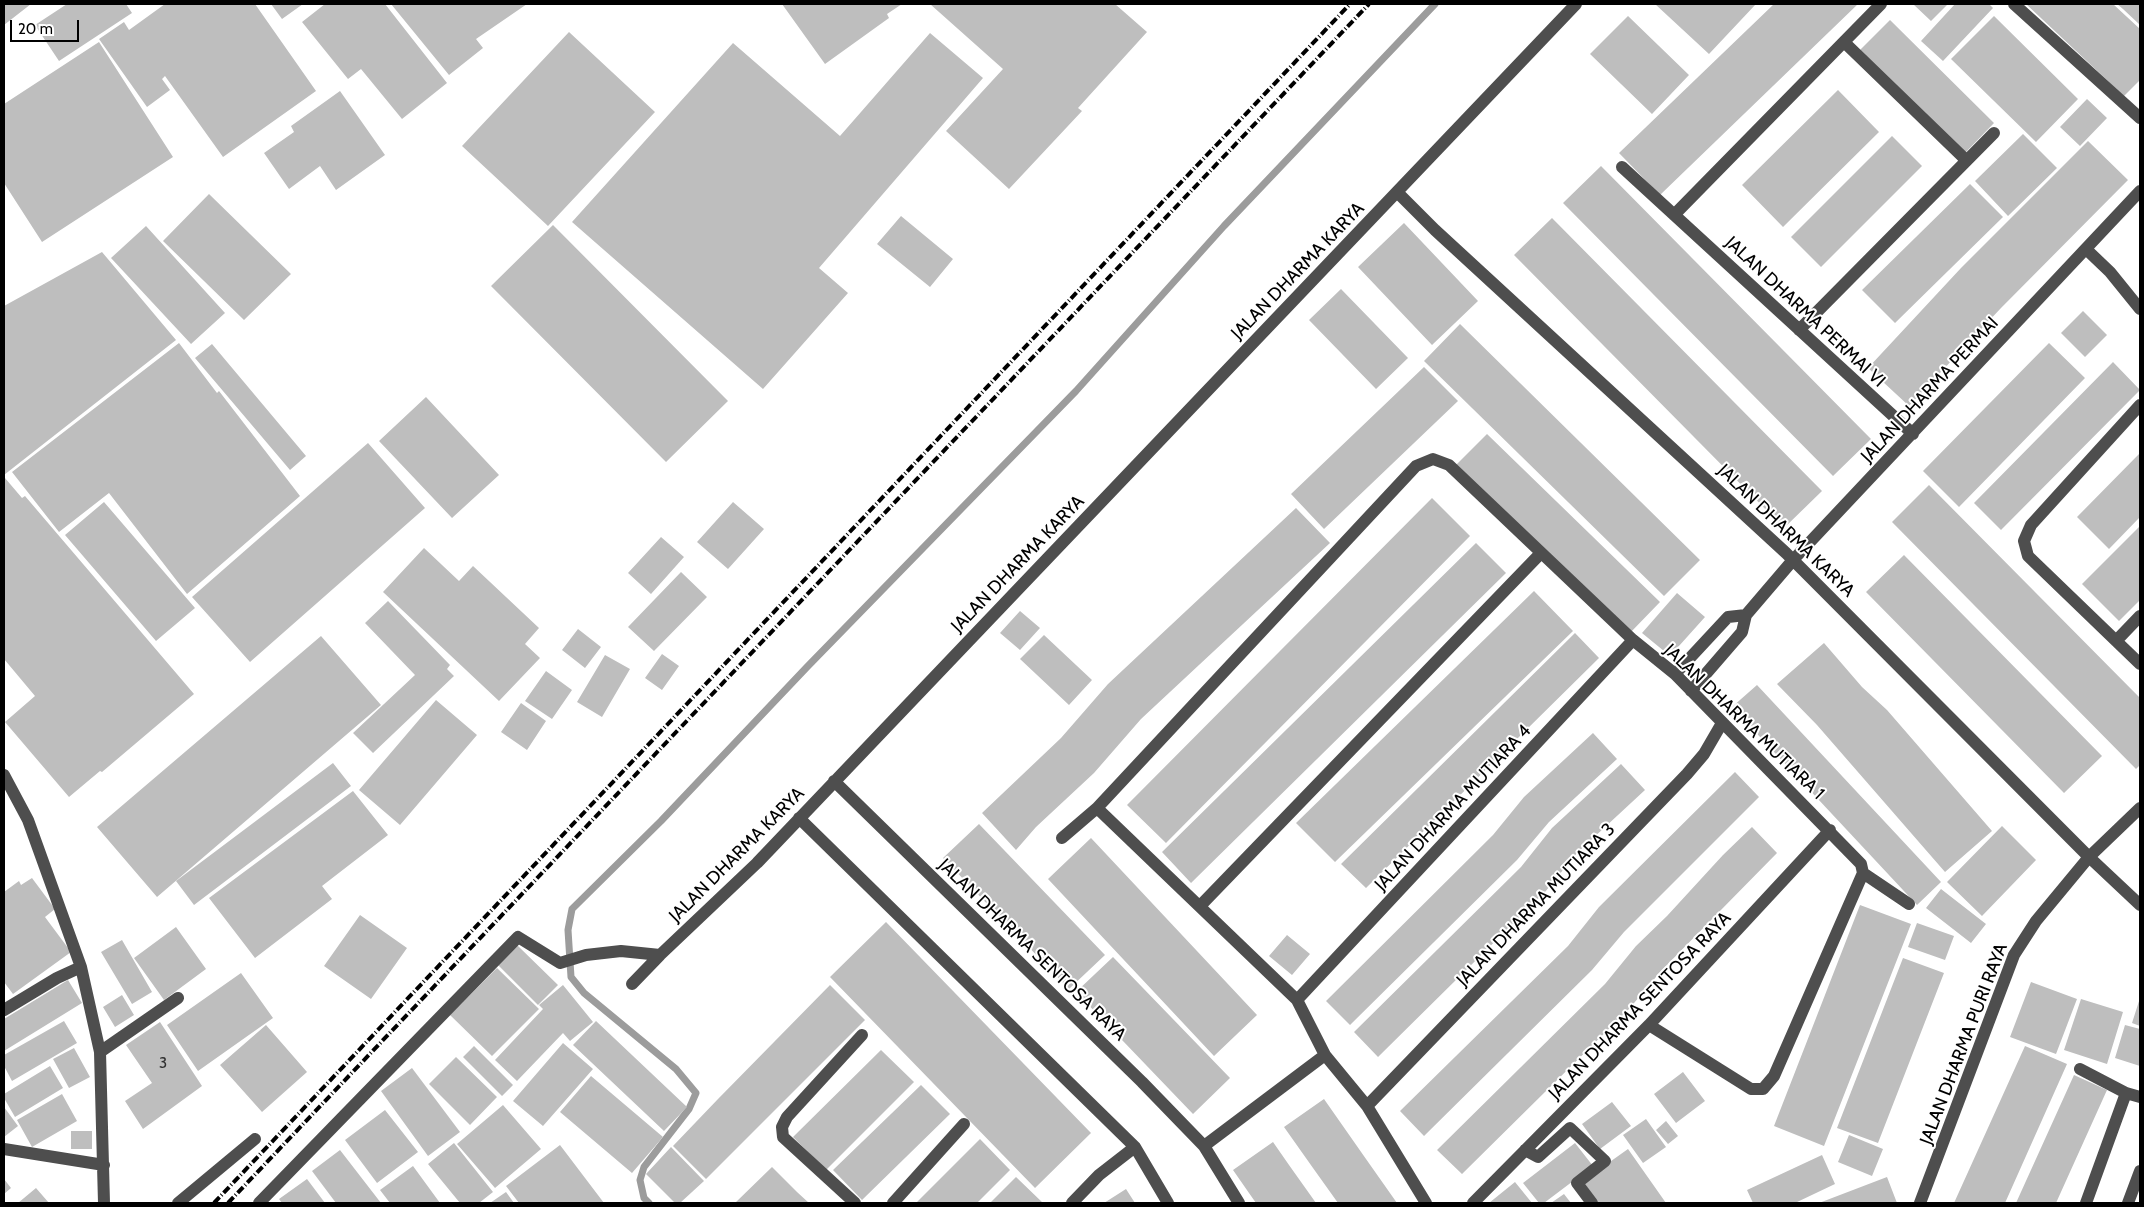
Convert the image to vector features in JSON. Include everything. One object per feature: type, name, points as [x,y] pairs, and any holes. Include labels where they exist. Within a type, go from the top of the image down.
[{"type":"street","name":"JALAN DHARMA KARYA","points":[[632,984],[660,955],[757,864],[1576,4]]},
{"type":"street","points":[[1674,215],[1881,4]]},
{"type":"street","points":[[2014,4],[2140,118]]},
{"type":"street","points":[[1844,42],[1966,160]]},
{"type":"street","points":[[1799,330],[1994,133]]},
{"type":"street","name":"JALAN DHARMA PERMAI VI","points":[[1622,167],[1913,434]]},
{"type":"street","name":"JALAN DHARMA PERMAI","points":[[1691,691],[1742,632],[1746,614],[1794,560],[2087,250],[2140,191]]},
{"type":"street","name":"JALAN DHARMA KARYA","points":[[1397,192],[1435,230],[1794,560],[2089,857],[2140,905]]},
{"type":"street","points":[[2087,250],[2110,272],[2140,309]]},
{"type":"street","points":[[2140,405],[2031,525],[2024,541],[2028,556],[2140,664]]},
{"type":"street","name":"JALAN DHARMA MUTIARA 1","points":[[1097,808],[1416,466],[1433,458],[1448,465],[1633,640],[1674,674],[1830,830],[1861,864],[1863,873]]},
{"type":"street","points":[[1200,906],[1541,553]]},
{"type":"street","name":"JALAN DHARMA PERMAI","points":[[1674,674],[1728,617],[1746,614]]},
{"type":"street","points":[[2116,641],[2140,616]]},
{"type":"street","name":"JALAN DHARMA MUTIARA 4","points":[[1297,1000],[1633,640]]},
{"type":"street","name":"JALAN DHARMA MUTIARA 3","points":[[1367,1106],[1687,774],[1704,754],[1722,723]]},
{"type":"street","points":[[4,775],[28,820],[81,967],[100,1052],[104,1203]]},
{"type":"street","name":"JALAN DHARMA SENTOSA RAYA","points":[[834,781],[1142,1082],[1204,1146],[1239,1203]]},
{"type":"street","points":[[1062,838],[1097,808],[1297,1000],[1325,1055],[1367,1106],[1426,1203]]},
{"type":"street","name":"JALAN DHARMA PURI RAYA","points":[[1920,1203],[2014,955],[2036,922],[2089,857],[2140,808]]},
{"type":"street","points":[[799,818],[1135,1147],[1168,1203]]},
{"type":"street","name":"JALAN DHARMA SENTOSA RAYA","points":[[1473,1203],[1649,1024],[1830,830]]},
{"type":"street","points":[[1649,1024],[1752,1089],[1763,1089],[1774,1076],[1845,910],[1863,873],[1909,904]]},
{"type":"street","points":[[259,1203],[518,938],[560,962],[621,951],[660,955]]},
{"type":"street","points":[[4,1010],[57,978],[81,967]]},
{"type":"street","points":[[100,1052],[178,998]]},
{"type":"street","points":[[855,1203],[783,1136],[782,1127],[787,1117],[862,1035]]},
{"type":"street","points":[[1204,1146],[1325,1055]]},
{"type":"street","points":[[2080,1069],[2126,1093],[2140,1097]]},
{"type":"street","points":[[2086,1203],[2126,1093]]},
{"type":"street","points":[[893,1203],[964,1124]]},
{"type":"street","points":[[1525,1150],[1538,1157],[1570,1128],[1605,1161],[1577,1183],[1592,1203]]},
{"type":"street","points":[[178,1203],[256,1140]]},
{"type":"street","points":[[1072,1203],[1099,1175],[1135,1147]]},
{"type":"street","points":[[4,1149],[104,1165]]},
{"type":"street","points":[[2128,1203],[2140,1171]]},
{"type":"building","points":[[4,4],[31,4],[4,25]]},
{"type":"building","points":[[67,4],[126,4],[132,13],[59,61],[35,25]]},
{"type":"building","points":[[165,4],[255,4],[316,91],[223,157],[165,76],[162,79],[170,90],[147,107],[99,39],[124,22],[129,30]]},
{"type":"building","points":[[271,4],[303,4],[282,19]]},
{"type":"building","points":[[325,4],[385,4],[447,83],[402,119],[361,69],[348,79],[302,22]]},
{"type":"building","points":[[391,4],[527,4],[476,39],[483,48],[449,75]]},
{"type":"building","points":[[782,4],[902,4],[887,14],[889,18],[825,64]]},
{"type":"building","points":[[930,4],[1115,4],[1147,32],[1078,108],[1082,111],[1009,189],[946,131],[1003,69]]},
{"type":"building","points":[[1655,4],[1756,4],[1709,54]]},
{"type":"building","points":[[1774,4],[1858,4],[1660,195],[1619,153]]},
{"type":"building","points":[[1913,4],[1948,4],[1931,21]]},
{"type":"building","points":[[1955,4],[1989,4],[1993,8],[1943,61],[1921,41]]},
{"type":"building","points":[[2026,4],[2113,4],[2140,29],[2140,80],[2124,96]]},
{"type":"building","points":[[2117,4],[2140,4],[2140,25],[2123,9]]},
{"type":"building","points":[[1628,16],[1689,75],[1652,114],[1590,54]]},
{"type":"building","points":[[1994,16],[2078,99],[2036,142],[1951,59]]},
{"type":"building","points":[[1890,20],[1994,123],[1965,153],[1860,50]]},
{"type":"building","points":[[569,32],[655,112],[548,226],[462,146]]},
{"type":"building","points":[[930,33],[983,78],[819,268],[848,293],[763,389],[572,222],[733,43],[840,136]]},
{"type":"building","points":[[99,42],[173,157],[42,242],[4,183],[4,104]]},
{"type":"building","points":[[1838,90],[1879,132],[1783,227],[1742,185]]},
{"type":"building","points":[[340,91],[385,155],[336,190],[320,166],[289,189],[264,153],[294,132],[291,126]]},
{"type":"building","points":[[2087,99],[2107,118],[2080,146],[2060,127]]},
{"type":"building","points":[[2023,134],[2057,168],[2008,216],[1975,181]]},
{"type":"building","points":[[1892,136],[1922,166],[1821,267],[1791,237]]},
{"type":"building","points":[[2088,141],[2128,180],[2001,308],[1909,406],[1868,368],[1961,268]]},
{"type":"building","points":[[1601,166],[1871,439],[1833,476],[1563,203]]},
{"type":"building","points":[[1970,184],[2003,217],[1895,323],[1862,290]]},
{"type":"building","points":[[209,194],[291,274],[244,320],[163,241]]},
{"type":"building","points":[[901,216],[953,259],[930,287],[877,244]]},
{"type":"building","points":[[1552,218],[1822,491],[1784,528],[1514,255]]},
{"type":"building","points":[[1404,223],[1478,301],[1432,345],[1358,267]]},
{"type":"building","points":[[553,225],[728,401],[666,462],[491,286]]},
{"type":"building","points":[[146,226],[225,313],[191,344],[111,258]]},
{"type":"building","points":[[102,252],[176,340],[4,475],[4,306]]},
{"type":"building","points":[[1341,289],[1408,358],[1376,389],[1309,320]]},
{"type":"building","points":[[2083,311],[2107,335],[2085,357],[2061,333]]},
{"type":"building","points":[[1460,324],[1700,560],[1664,596],[1424,361]]},
{"type":"building","points":[[179,343],[217,393],[219,391],[300,496],[187,594],[109,493],[59,532],[12,472]]},
{"type":"building","points":[[2049,343],[2085,378],[1959,507],[1923,471]]},
{"type":"building","points":[[212,344],[306,456],[290,470],[195,358]]},
{"type":"building","points":[[2113,362],[2140,390],[2001,530],[1974,503]]},
{"type":"building","points":[[1424,367],[1458,401],[1324,529],[1291,494]]},
{"type":"building","points":[[426,397],[499,475],[452,518],[379,441]]},
{"type":"building","points":[[1487,434],[1660,602],[1630,633],[1456,465]]},
{"type":"building","points":[[368,443],[425,508],[250,662],[192,597]]},
{"type":"building","points":[[2140,453],[2140,517],[2109,549],[2077,517]]},
{"type":"building","points":[[5,478],[22,498],[25,496],[194,694],[102,772],[100,771],[69,797],[5,722],[35,696],[4,659]]},
{"type":"building","points":[[1929,485],[2140,698],[2140,765],[2136,769],[1892,522]]},
{"type":"building","points":[[1432,498],[1470,536],[1166,843],[1127,805]]},
{"type":"building","points":[[104,502],[195,608],[156,641],[65,535]]},
{"type":"building","points":[[733,502],[764,529],[728,569],[697,542]]},
{"type":"building","points":[[1296,508],[1330,543],[1141,719],[1094,773],[1036,827],[1016,850],[982,813],[1061,738],[1108,684]]},
{"type":"building","points":[[2140,526],[2140,600],[2119,621],[2082,584]]},
{"type":"building","points":[[661,537],[684,557],[651,594],[628,573]]},
{"type":"building","points":[[1476,543],[1506,573],[1191,883],[1162,852]]},
{"type":"building","points":[[424,548],[459,581],[473,566],[539,628],[525,644],[540,658],[499,701],[383,592]]},
{"type":"building","points":[[1904,555],[2102,756],[2064,793],[1866,592]]},
{"type":"building","points":[[681,572],[707,597],[654,651],[628,627]]},
{"type":"building","points":[[1534,591],[1573,631],[1335,862],[1296,823]]},
{"type":"building","points":[[1677,593],[1705,617],[1670,656],[1642,633]]},
{"type":"building","points":[[388,601],[450,665],[447,669],[454,676],[373,753],[353,733],[415,675],[365,623]]},
{"type":"building","points":[[1020,611],[1040,628],[1020,650],[1000,633]]},
{"type":"building","points":[[578,629],[601,647],[585,668],[562,650]]},
{"type":"building","points":[[1575,633],[1599,658],[1366,888],[1341,864]]},
{"type":"building","points":[[1044,635],[1092,680],[1069,705],[1020,659]]},
{"type":"building","points":[[321,636],[381,705],[157,897],[97,827]]},
{"type":"building","points":[[1824,643],[1862,687],[1887,710],[1992,831],[1945,872],[1817,725],[1777,684]]},
{"type":"building","points":[[662,654],[679,666],[662,690],[645,678]]},
{"type":"building","points":[[605,655],[630,669],[602,717],[577,702]]},
{"type":"building","points":[[546,671],[572,690],[552,719],[525,701]]},
{"type":"building","points":[[1757,685],[1941,882],[1917,905],[1732,707]]},
{"type":"building","points":[[436,700],[477,735],[400,825],[359,790]]},
{"type":"building","points":[[521,703],[546,721],[527,750],[501,732]]},
{"type":"building","points":[[1593,733],[1617,759],[1549,822],[1517,860],[1350,1025],[1326,1001],[1493,835],[1524,797]]},
{"type":"building","points":[[333,763],[351,786],[194,905],[176,881]]},
{"type":"building","points":[[1621,764],[1645,790],[1577,853],[1545,892],[1378,1057],[1354,1032],[1521,867],[1552,828]]},
{"type":"building","points":[[1735,772],[1759,797],[1624,932],[1592,970],[1424,1136],[1400,1111],[1568,946],[1599,907]]},
{"type":"building","points":[[353,791],[388,835],[322,886],[332,899],[255,958],[209,898]]},
{"type":"building","points":[[979,824],[1105,955],[1069,989],[943,858]]},
{"type":"building","points":[[2002,826],[2036,860],[1982,916],[1947,882]]},
{"type":"building","points":[[1752,827],[1777,853],[1661,971],[1629,1009],[1462,1174],[1437,1150],[1605,984],[1636,946]]},
{"type":"building","points":[[1091,838],[1257,1015],[1214,1056],[1048,879]]},
{"type":"building","points":[[32,878],[55,909],[45,917],[71,952],[13,994],[4,982],[4,892],[19,881],[21,885]]},
{"type":"building","points":[[1941,889],[1986,924],[1971,943],[1926,908]]},
{"type":"building","points":[[1860,905],[1911,924],[1824,1146],[1774,1126]]},
{"type":"building","points":[[360,915],[407,948],[371,999],[324,966]]},
{"type":"building","points":[[886,922],[1091,1133],[1035,1188],[830,977]]},
{"type":"building","points":[[1917,923],[1954,936],[1945,960],[1908,947]]},
{"type":"building","points":[[176,927],[206,969],[164,1000],[134,958]]},
{"type":"building","points":[[1287,935],[1310,954],[1292,975],[1269,956]]},
{"type":"building","points":[[122,940],[152,992],[132,1004],[101,952]]},
{"type":"building","points":[[517,945],[558,985],[538,1005],[497,964]]},
{"type":"building","points":[[1113,957],[1230,1078],[1193,1114],[1076,992]]},
{"type":"building","points":[[1903,958],[1944,973],[1878,1143],[1837,1128]]},
{"type":"building","points":[[497,968],[539,1009],[492,1056],[450,1015]]},
{"type":"building","points":[[241,973],[273,1018],[198,1071],[167,1025]]},
{"type":"building","points":[[68,980],[82,1003],[4,1051],[4,1019]]},
{"type":"building","points":[[2031,982],[2077,999],[2056,1054],[2010,1037]]},
{"type":"building","points":[[563,985],[593,1022],[570,1041],[563,1033],[517,1081],[495,1060],[543,1009],[539,1005]]},
{"type":"building","points":[[830,985],[865,1020],[752,1133],[718,1099]]},
{"type":"building","points":[[122,995],[134,1015],[115,1027],[103,1007]]},
{"type":"building","points":[[2140,998],[2140,1026],[2132,1023]]},
{"type":"building","points":[[2081,999],[2123,1012],[2107,1064],[2064,1050]]},
{"type":"building","points":[[64,1021],[77,1043],[12,1081],[4,1066],[4,1055]]},
{"type":"building","points":[[596,1021],[687,1107],[664,1131],[573,1045]]},
{"type":"building","points":[[160,1022],[202,1086],[143,1129],[125,1101],[152,1083],[126,1045]]},
{"type":"building","points":[[266,1025],[307,1072],[262,1112],[220,1065]]},
{"type":"building","points":[[2125,1025],[2140,1029],[2140,1066],[2115,1058]]},
{"type":"building","points":[[563,1043],[593,1069],[543,1126],[513,1101]]},
{"type":"building","points":[[474,1046],[513,1085],[502,1096],[463,1057]]},
{"type":"building","points":[[2025,1046],[2067,1064],[2005,1203],[1954,1203]]},
{"type":"building","points":[[74,1048],[90,1077],[69,1088],[53,1059]]},
{"type":"building","points":[[881,1050],[914,1082],[826,1170],[793,1137]]},
{"type":"building","points":[[456,1057],[497,1097],[470,1125],[429,1084]]},
{"type":"building","points":[[50,1066],[63,1088],[15,1117],[4,1098],[4,1094]]},
{"type":"building","points":[[412,1068],[460,1132],[428,1156],[381,1091]]},
{"type":"building","points":[[1683,1072],[1705,1101],[1676,1123],[1654,1094]]},
{"type":"building","points":[[2074,1075],[2107,1090],[2056,1203],[2016,1203]]},
{"type":"building","points":[[591,1076],[663,1137],[632,1173],[560,1112]]},
{"type":"building","points":[[921,1085],[950,1114],[862,1200],[833,1170]]},
{"type":"building","points":[[62,1094],[77,1121],[32,1147],[17,1120]]},
{"type":"building","points":[[718,1099],[752,1133],[706,1179],[673,1146]]},
{"type":"building","points":[[1324,1099],[1397,1203],[1338,1203],[1284,1127]]},
{"type":"building","points":[[1612,1102],[1631,1126],[1600,1149],[1582,1124]]},
{"type":"building","points":[[503,1105],[541,1149],[495,1188],[457,1144]]},
{"type":"building","points":[[4,1107],[18,1126],[4,1137]]},
{"type":"building","points":[[385,1110],[418,1152],[377,1183],[345,1140]]},
{"type":"building","points":[[1646,1119],[1666,1147],[1643,1163],[1623,1135]]},
{"type":"building","points":[[1666,1121],[1678,1136],[1668,1144],[1656,1130]]},
{"type":"building","points":[[71,1131],[92,1131],[92,1149],[71,1149]]},
{"type":"building","points":[[1849,1135],[1883,1149],[1872,1176],[1838,1162]]},
{"type":"building","points":[[980,1139],[1010,1170],[977,1203],[916,1203]]},
{"type":"building","points":[[1273,1142],[1316,1203],[1256,1203],[1233,1170]]},
{"type":"building","points":[[454,1143],[493,1192],[479,1203],[460,1203],[428,1164]]},
{"type":"building","points":[[1575,1143],[1593,1166],[1544,1203],[1539,1203],[1523,1183]]},
{"type":"building","points":[[560,1145],[604,1203],[519,1203],[506,1186]]},
{"type":"building","points":[[671,1147],[704,1181],[680,1203],[675,1203],[646,1174]]},
{"type":"building","points":[[1628,1149],[1666,1203],[1598,1203],[1583,1181]]},
{"type":"building","points":[[340,1150],[381,1203],[336,1203],[312,1171]]},
{"type":"building","points":[[1822,1155],[1835,1184],[1795,1203],[1753,1203],[1747,1190]]},
{"type":"building","points":[[413,1166],[440,1203],[390,1203],[380,1190]]},
{"type":"building","points":[[772,1167],[809,1203],[735,1203]]},
{"type":"building","points":[[1016,1177],[1043,1203],[990,1203]]},
{"type":"building","points":[[1887,1177],[1897,1203],[1819,1203]]},
{"type":"building","points":[[4,1179],[11,1188],[4,1194]]},
{"type":"building","points":[[307,1179],[325,1203],[282,1203],[279,1199]]},
{"type":"building","points":[[1515,1182],[1532,1203],[1489,1203]]},
{"type":"building","points":[[36,1188],[49,1203],[18,1203]]},
{"type":"building","points":[[1126,1189],[1135,1203],[1104,1203]]},
{"type":"building","points":[[506,1192],[514,1203],[490,1203]]},
{"type":"building","points":[[1564,1194],[1571,1203],[1551,1203]]},
{"type":"waterway","points":[[649,1203],[644,1198],[640,1180],[644,1167],[689,1109],[696,1093],[676,1069],[584,993],[571,977],[568,930],[572,909],[661,821],[807,667],[1076,391],[1224,226],[1435,4]]},
{"type":"railway","points":[[214,1203],[1350,4]]},
{"type":"railway","points":[[228,1203],[1369,4]]}]
